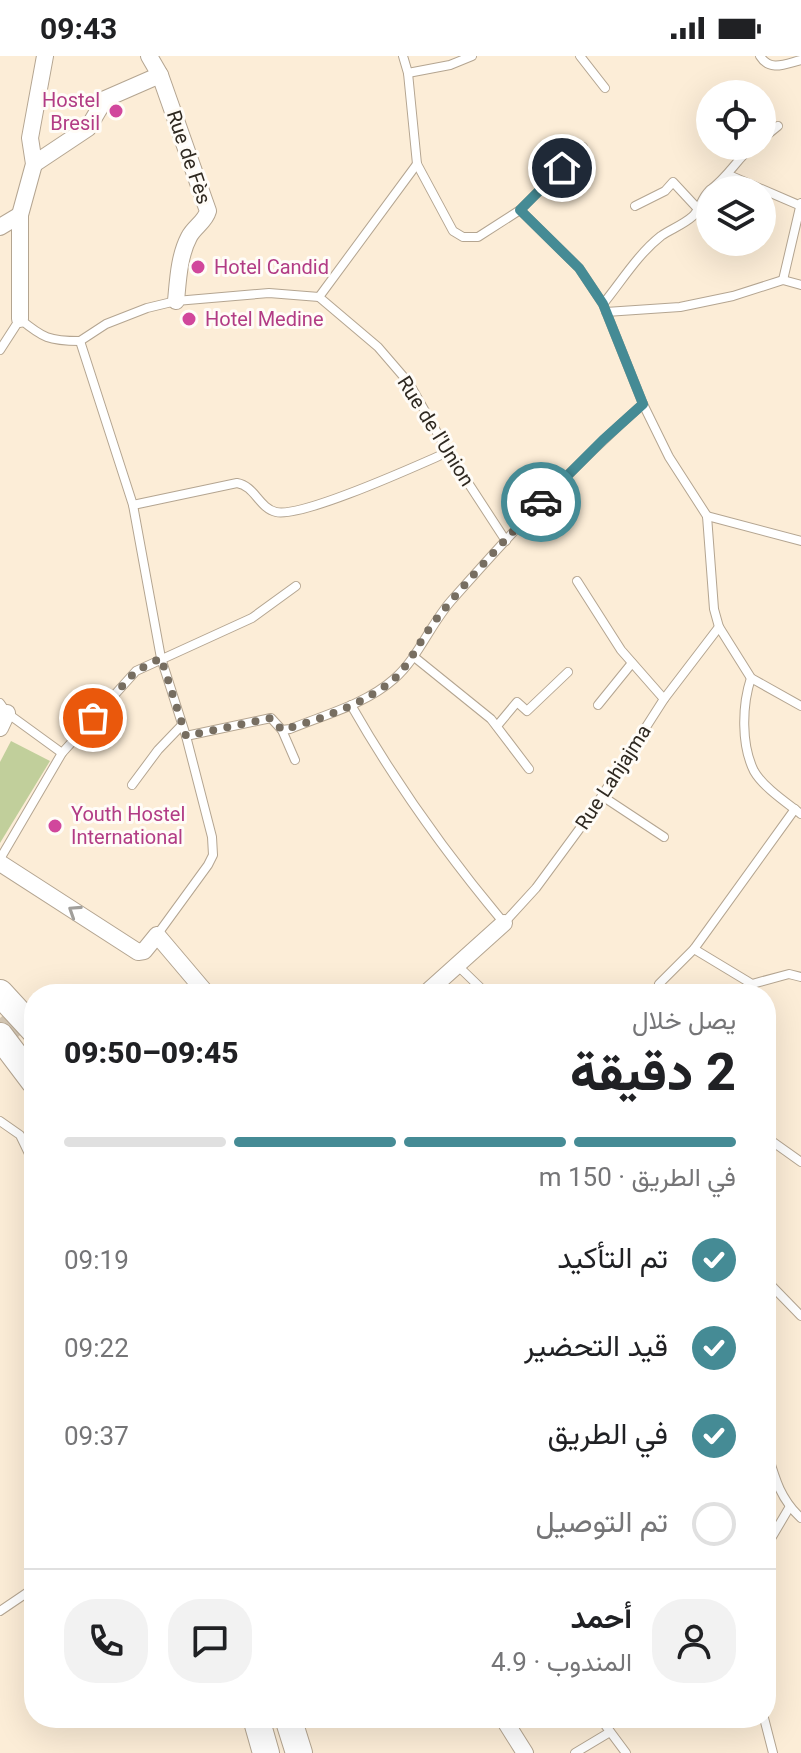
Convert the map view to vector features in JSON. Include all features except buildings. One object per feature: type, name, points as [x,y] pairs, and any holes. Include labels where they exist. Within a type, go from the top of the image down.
[{"type":"main road","points":[[0,993],[24,1019]]},
{"type":"main road","points":[[0,1036],[24,1068]]},
{"type":"main road","points":[[259,1728],[266,1753]]},
{"type":"main road","points":[[291,1728],[299,1753]]},
{"type":"street","points":[[20,319],[20,215],[34,164],[30,138],[45,56]]},
{"type":"street","name":"Rue de Fès","points":[[149,56],[160,75],[208,211],[206,218],[186,242],[176,301]]},
{"type":"street","points":[[34,164],[88,128],[105,99],[160,75]]},
{"type":"street","points":[[0,227],[20,215]]},
{"type":"street","points":[[0,861],[140,953],[157,935],[199,984]]},
{"type":"street","points":[[437,984],[504,923]]},
{"type":"street","points":[[509,1728],[525,1753]]},
{"type":"lane","points":[[403,56],[408,73],[417,164],[458,235],[478,237],[520,210],[583,147]]},
{"type":"lane","points":[[408,73],[450,65],[472,56]]},
{"type":"lane","points":[[580,56],[605,88]]},
{"type":"lane","points":[[760,56],[771,67],[801,60]]},
{"type":"lane","points":[[738,160],[729,175],[801,205],[783,280]]},
{"type":"lane","points":[[0,350],[20,319],[48,339],[80,341],[106,324],[147,308],[176,301],[252,294],[319,297],[417,164]]},
{"type":"lane","points":[[635,206],[665,191],[673,182],[696,207]]},
{"type":"lane","points":[[520,210],[579,268],[604,308],[643,404],[669,457],[707,516],[714,609],[719,627],[751,678],[801,706]]},
{"type":"lane","points":[[604,308],[648,248],[696,212]]},
{"type":"lane","points":[[604,308],[680,307],[733,296],[783,280],[801,285]]},
{"type":"lane","name":"Rue de l'Union","points":[[319,297],[391,360],[409,383],[448,452],[506,541]]},
{"type":"lane","points":[[80,341],[133,505],[161,658],[186,736],[212,837],[213,855],[157,935]]},
{"type":"lane","points":[[282,730],[351,705],[393,680],[413,656],[432,624],[506,541],[603,440],[643,404]]},
{"type":"lane","points":[[133,505],[237,483],[248,487],[268,509],[286,512],[350,492],[448,452]]},
{"type":"lane","points":[[707,516],[801,541]]},
{"type":"lane","points":[[577,581],[596,614],[632,663],[664,699]]},
{"type":"lane","points":[[0,861],[62,753],[125,681],[136,671],[161,658],[252,618],[296,586]]},
{"type":"lane","name":"Rue Lahjajma","points":[[504,923],[536,888],[602,796],[664,699],[719,627]]},
{"type":"lane","points":[[413,656],[497,726],[529,769]]},
{"type":"lane","points":[[598,705],[632,663]]},
{"type":"lane","points":[[497,726],[517,702],[527,711],[568,672]]},
{"type":"lane","points":[[659,984],[694,949],[798,811],[754,770],[744,718],[751,678]]},
{"type":"lane","points":[[351,705],[441,845],[504,923]]},
{"type":"lane","points":[[2,715],[62,753]]},
{"type":"lane","points":[[186,736],[271,718],[282,730],[295,760]]},
{"type":"lane","points":[[132,785],[158,750],[182,725]]},
{"type":"lane","points":[[602,796],[664,837]]},
{"type":"lane","points":[[694,949],[752,984],[789,974],[801,977]]},
{"type":"lane","points":[[458,966],[477,984]]},
{"type":"lane","points":[[0,1121],[20,1135],[24,1143]]},
{"type":"lane","points":[[776,1144],[801,1162]]},
{"type":"lane","points":[[776,1290],[801,1316]]},
{"type":"lane","points":[[776,1480],[789,1508],[801,1518]]},
{"type":"lane","points":[[776,1530],[789,1508]]},
{"type":"lane","points":[[0,1611],[24,1595]]},
{"type":"lane","points":[[607,1728],[626,1753]]},
{"type":"lane","points":[[767,1728],[773,1753]]},
{"type":"lane","points":[[575,1753],[610,1732]]},
{"type":"green space","points":[[11,741],[50,761],[0,843],[0,762]]},
{"type":"tunnel","points":[[0,1018],[24,1047]]},
{"type":"way so far","points":[[93,718],[136,671],[161,658],[186,736],[271,718],[282,730],[351,705],[393,680],[451,601],[541,502]]},
{"type":"place","name":"Hostel Bresil","points":[[116,111]]},
{"type":"place","name":"Hotel Candid","points":[[198,267]]},
{"type":"place","name":"Hotel Medine","points":[[189,319]]},
{"type":"place","name":"Youth Hostel International","points":[[55,826]]},
{"type":"route","points":[[541,502],[643,404],[603,304],[579,268],[520,210],[562,168]]}]
